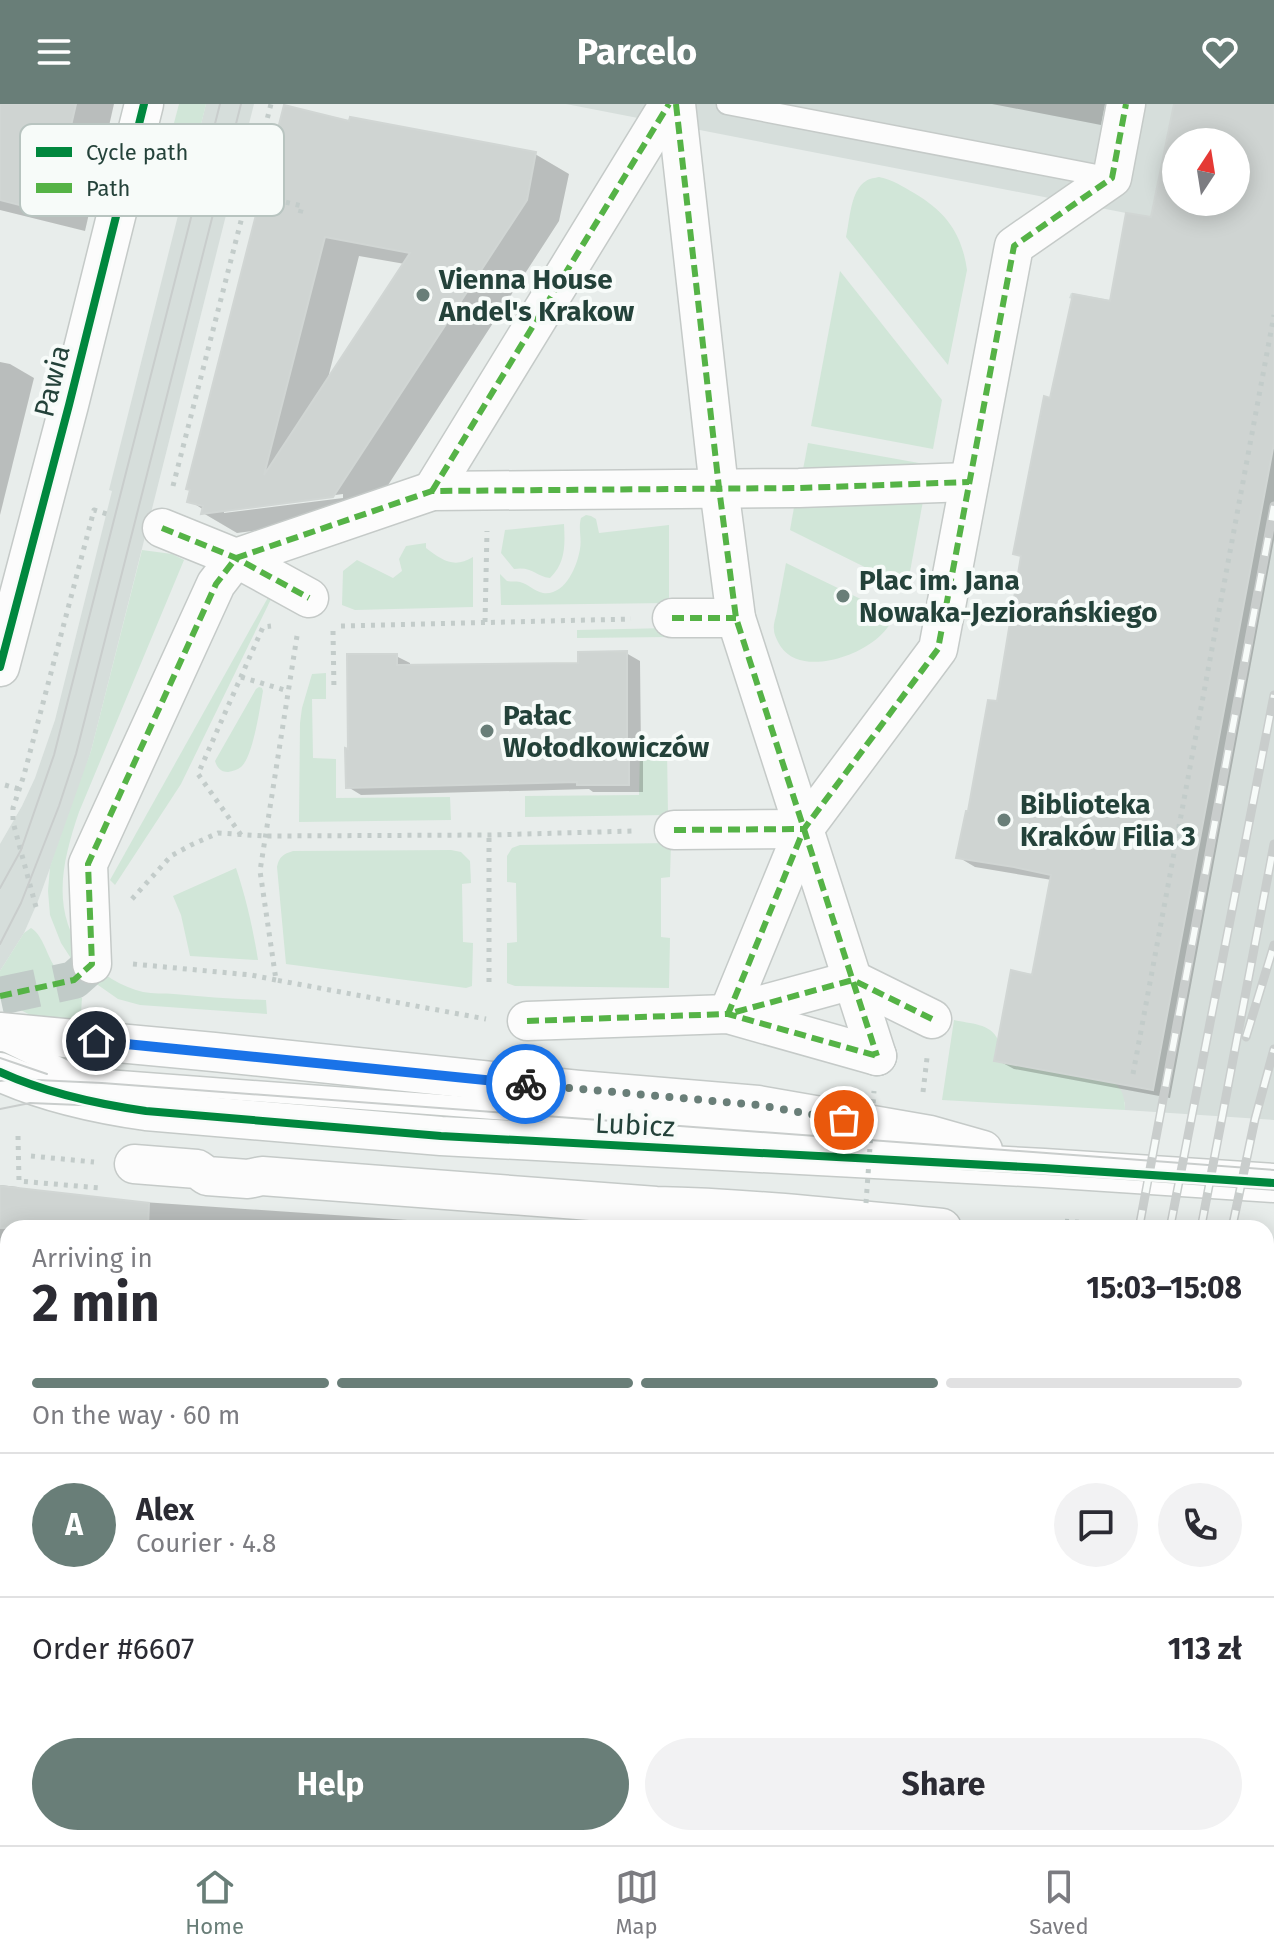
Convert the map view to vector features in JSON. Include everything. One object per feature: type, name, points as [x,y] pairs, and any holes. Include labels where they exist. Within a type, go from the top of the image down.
[{"type":"street","name":"Pawia","points":[[139,124],[144,104]]},
{"type":"street","points":[[432,491],[669,104]]},
{"type":"street","points":[[676,104],[736,618],[877,1056],[728,1014]]},
{"type":"street","points":[[728,1014],[804,829],[938,649],[1014,246],[1112,178],[1126,104]]},
{"type":"street","name":"Pawia","points":[[0,667],[116,216]]},
{"type":"street","points":[[92,964],[88,864],[216,584],[236,558],[432,491],[799,488],[969,482]]},
{"type":"street","points":[[162,528],[236,558],[304,612]]},
{"type":"street","points":[[672,618],[736,618]]},
{"type":"street","points":[[674,830],[804,829]]},
{"type":"street","points":[[527,1021],[728,1014],[853,980],[932,1019]]},
{"type":"street","name":"Lubicz","points":[[0,1032],[758,1105],[930,1135],[1044,1168]]},
{"type":"street","name":"Lubicz","points":[[0,1072],[68,1095],[146,1111],[441,1136],[1274,1183]]},
{"type":"street","points":[[134,1164],[197,1169],[207,1176],[248,1179],[262,1176],[656,1217],[697,1207],[859,1220]]},
{"type":"lane","points":[[727,104],[1112,178]]},
{"type":"lane","points":[[0,1038],[80,1078],[964,1144]]},
{"type":"path","points":[[266,124],[271,104]]},
{"type":"path","points":[[284,202],[302,206],[299,218]]},
{"type":"path","points":[[162,528],[241,216]]},
{"type":"path","points":[[1133,1074],[1274,315]]},
{"type":"path","points":[[485,622],[487,490]]},
{"type":"path","points":[[36,907],[13,822],[13,808],[94,510],[107,514]]},
{"type":"path","points":[[241,835],[198,774],[263,627],[304,612]]},
{"type":"path","points":[[276,980],[260,871],[288,691],[304,612]]},
{"type":"path","points":[[334,691],[333,626],[672,618]]},
{"type":"path","points":[[241,677],[288,691]]},
{"type":"path","points":[[5,785],[19,789]]},
{"type":"path","points":[[140,890],[171,856],[218,833],[265,836],[489,835],[674,830]]},
{"type":"path","points":[[489,835],[489,982]]},
{"type":"path","points":[[144,964],[251,975],[489,1019]]},
{"type":"path","points":[[866,1203],[874,1091]]},
{"type":"path","points":[[18,1136],[19,1181],[95,1187]]},
{"type":"path","points":[[31,1156],[96,1162]]},
{"type":"shaded area","points":[[206,104],[254,104],[249,124],[201,124]]},
{"type":"shaded area","points":[[566,104],[1274,104],[1274,1120],[1125,1110],[1125,1103],[1113,1082],[1011,970],[1032,974],[1051,875],[956,858],[968,811],[988,700],[997,701],[1021,556],[1013,554],[1044,397],[1051,397],[1072,299],[1069,298],[1071,293],[1110,300],[1126,213]]},
{"type":"shaded area","points":[[178,216],[226,216],[91,751],[38,901],[24,933],[0,971],[0,844],[35,778],[55,720],[112,491],[109,490]]},
{"type":"green space","points":[[179,104],[206,104],[201,124],[174,123]]},
{"type":"green space","points":[[879,177],[901,186],[935,207],[950,224],[961,245],[967,270],[948,365],[846,237],[857,192],[866,181]]},
{"type":"green space","points":[[840,271],[942,400],[933,449],[811,426]]},
{"type":"green space","points":[[808,443],[930,465],[801,480]]},
{"type":"green space","points":[[925,490],[907,588],[790,530],[796,496]]},
{"type":"green space","points":[[586,515],[596,519],[599,533],[669,525],[669,603],[501,605],[500,574],[507,581],[523,583],[543,593],[551,593],[564,585],[576,564],[580,522]]},
{"type":"green space","points":[[564,524],[562,560],[550,578],[525,569],[514,569],[501,553],[505,530]]},
{"type":"green space","points":[[426,543],[426,548],[448,562],[466,561],[473,557],[473,607],[355,610],[342,605],[343,571],[357,560],[393,578],[402,571],[399,559],[406,546]]},
{"type":"green space","points":[[142,550],[172,554],[184,560],[79,812],[64,868],[63,905],[67,922],[86,957],[105,974],[127,987],[151,993],[266,1000],[267,1014],[140,1005],[118,999],[88,978],[74,963],[61,943],[50,915],[50,867],[91,751]]},
{"type":"green space","points":[[786,563],[896,616],[879,637],[850,654],[812,662],[789,655],[781,647],[774,628]]},
{"type":"green space","points":[[271,592],[274,593],[181,784],[115,885],[110,880]]},
{"type":"green space","points":[[669,628],[669,637],[577,638],[577,630]]},
{"type":"green space","points":[[326,673],[326,699],[312,699],[313,758],[336,759],[336,798],[450,797],[451,820],[299,822],[302,708],[312,674]]},
{"type":"green space","points":[[259,687],[263,691],[249,753],[239,768],[223,771],[215,761]]},
{"type":"green space","points":[[640,748],[667,748],[668,815],[525,817],[525,796],[639,795]]},
{"type":"green space","points":[[671,843],[670,877],[661,878],[661,937],[670,938],[669,988],[515,986],[507,983],[507,943],[517,942],[516,883],[507,882],[507,856],[512,848],[520,845]]},
{"type":"green space","points":[[293,851],[461,852],[470,861],[471,883],[462,884],[463,942],[473,943],[472,986],[466,988],[286,964],[277,867],[284,855]]},
{"type":"green space","points":[[236,868],[258,960],[190,956],[181,915],[173,896]]},
{"type":"green space","points":[[31,928],[39,936],[58,971],[82,998],[80,1028],[27,1013],[0,993],[0,971],[24,933]]},
{"type":"green space","points":[[954,1020],[985,1027],[998,1040],[1113,1082],[1123,1094],[1125,1110],[942,1100]]},
{"type":"building","points":[[0,104],[76,104],[71,124],[20,124],[20,205],[0,200]]},
{"type":"building","points":[[1174,104],[1274,104],[1274,443],[1153,1090],[994,1061],[1011,970],[1032,975],[1051,875],[956,858],[968,811],[988,700],[997,701],[1021,556],[1013,554],[1044,396],[1050,398],[1073,294],[1110,301],[1126,213],[1151,217],[1162,163],[1162,216],[1250,216],[1250,128],[1169,128]]},
{"type":"building","name":"Vienna House Andel's Krakow","points":[[284,105],[349,121],[350,117],[536,152],[527,200],[333,497],[201,514],[203,506],[187,502],[190,490],[186,489],[256,216],[284,216],[284,124],[279,124]],"holes":[[[325,237],[410,253],[264,475]]]},
{"type":"building","name":"Pałac Wołodkowiczów","points":[[627,651],[629,785],[577,785],[577,782],[346,788],[347,654],[397,654],[397,665],[578,663],[578,652]]},
{"type":"building","points":[[0,1186],[149,1203],[148,1220],[0,1220]]},
{"type":"tunnel","points":[[0,996],[74,980],[92,964]]},
{"type":"tram line","points":[[215,124],[220,104]]},
{"type":"tram line","points":[[236,124],[241,104]]},
{"type":"tram line","points":[[0,888],[21,850],[54,755],[191,216]]},
{"type":"tram line","points":[[0,944],[21,903],[76,754],[213,216]]},
{"type":"tram line","points":[[0,1058],[47,1074]]},
{"type":"tram line","points":[[0,1081],[102,1083],[1274,1170]]},
{"type":"tram line","points":[[0,1109],[30,1103],[104,1106],[1274,1190]]},
{"type":"railway","points":[[1140,1220],[1274,506]]},
{"type":"railway","points":[[1172,1220],[1274,695]]},
{"type":"railway","points":[[1203,1220],[1274,844]]},
{"type":"railway","points":[[1246,1037],[1274,945]]},
{"type":"railway","points":[[1234,1220],[1255,1119],[1274,1049]]},
{"type":"marked path","points":[[432,491],[669,104]]},
{"type":"marked path","points":[[676,104],[736,618],[877,1056]]},
{"type":"marked path","points":[[932,1019],[853,980],[728,1014],[804,829],[938,649],[1014,246],[1112,178],[1126,104]]},
{"type":"marked path","points":[[0,996],[74,980],[92,964],[88,864],[216,584],[236,558],[432,491],[799,488],[969,482]]},
{"type":"marked path","points":[[162,528],[236,558],[309,598]]},
{"type":"marked path","points":[[672,618],[736,618]]},
{"type":"marked path","points":[[674,830],[804,829]]},
{"type":"marked path","points":[[527,1021],[728,1014],[877,1056]]},
{"type":"cycle path","points":[[139,124],[144,104]]},
{"type":"cycle path","points":[[0,667],[116,216]]},
{"type":"cycle path","points":[[0,1072],[72,1097],[146,1111],[441,1136],[1274,1183]]},
{"type":"way so far","points":[[526,1084],[758,1105],[844,1120]]},
{"type":"place","name":"Vienna House Andel's Krakow","points":[[423,295]]},
{"type":"place","name":"Plac im. Jana Nowaka-Jeziorańskiego","points":[[843,596]]},
{"type":"place","name":"Pałac Wołodkowiczów","points":[[487,731]]},
{"type":"place","name":"Biblioteka Kraków Filia 3","points":[[1004,820]]},
{"type":"route","points":[[96,1041],[526,1084]]}]
